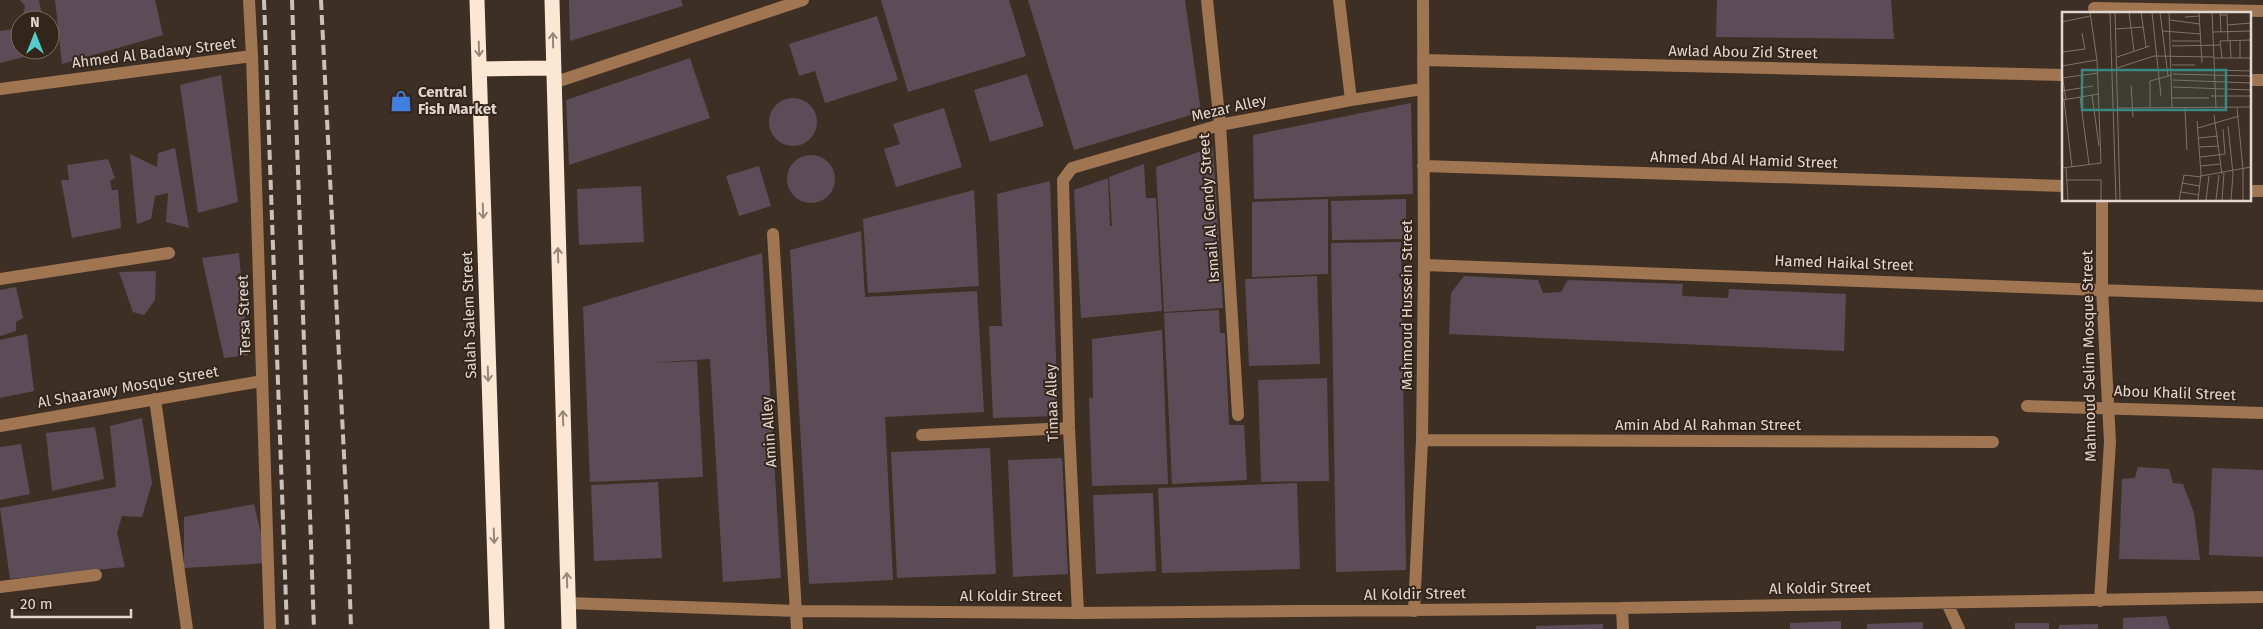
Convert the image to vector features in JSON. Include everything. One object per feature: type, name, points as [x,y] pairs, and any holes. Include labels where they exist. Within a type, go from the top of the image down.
[{"type":"highway","name":"Salah Salem Street","points":[[477,0],[497,629]]},
{"type":"highway","points":[[552,0],[569,629]]},
{"type":"highway","points":[[479,70],[553,75]]},
{"type":"street","name":"Tersa Street","points":[[249,0],[270,629]]},
{"type":"street","points":[[553,75],[803,0]]},
{"type":"street","name":"Ismail Al Gendy Street","points":[[1207,0],[1220,125],[1238,415]]},
{"type":"street","points":[[1339,0],[1351,100]]},
{"type":"street","name":"Mahmoud Hussein Street","points":[[1414,610],[1422,440],[1424,264],[1422,0]]},
{"type":"street","points":[[2093,7],[2263,11]]},
{"type":"street","name":"Ahmed Al Badawy Street","points":[[0,89],[252,56]]},
{"type":"street","name":"Awlad Abou Zid Street","points":[[1423,60],[2062,76]]},
{"type":"street","points":[[2250,80],[2263,80]]},
{"type":"street","name":"Mezar Alley","points":[[1062,192],[1063,180],[1072,168],[1220,125],[1422,88]]},
{"type":"street","name":"Ahmed Abd Al Hamid Street","points":[[1423,166],[2062,186]]},
{"type":"street","points":[[2250,191],[2263,192]]},
{"type":"street","name":"Timaa Alley","points":[[1062,192],[1069,428],[1078,613]]},
{"type":"street","name":"Mahmoud Selim Mosque Street","points":[[2100,601],[2110,442],[2102,290],[2102,201]]},
{"type":"street","name":"Amin Alley","points":[[773,234],[797,629]]},
{"type":"street","points":[[0,279],[169,253]]},
{"type":"street","name":"Hamed Haikal Street","points":[[1424,264],[2263,296]]},
{"type":"street","name":"Al Shaarawy Mosque Street","points":[[0,426],[262,381]]},
{"type":"street","points":[[155,399],[187,629]]},
{"type":"street","name":"Abou Khalil Street","points":[[2027,406],[2263,413]]},
{"type":"street","points":[[922,435],[1069,428]]},
{"type":"street","name":"Amin Abd Al Rahman Street","points":[[1422,440],[1993,442]]},
{"type":"street","points":[[0,587],[96,575]]},
{"type":"street","name":"Al Koldir Street","points":[[568,603],[796,611],[1078,613],[1622,608],[2263,597]]},
{"type":"street","points":[[1947,603],[1959,629]]},
{"type":"street","points":[[1622,608],[1623,629]]},
{"type":"building","points":[[20,0],[39,0],[41,10],[24,10],[25,6]]},
{"type":"building","points":[[55,0],[155,0],[163,35],[62,64],[60,10],[56,10]]},
{"type":"building","points":[[569,0],[681,0],[683,6],[570,41]]},
{"type":"building","points":[[881,0],[1009,0],[1026,56],[908,92]]},
{"type":"building","points":[[1028,0],[1185,0],[1201,112],[1074,150]]},
{"type":"building","points":[[1717,0],[1891,0],[1894,39],[1716,37]]},
{"type":"building","points":[[877,16],[898,80],[825,103],[815,71],[799,76],[789,44]]},
{"type":"building","points":[[10,30],[10,60],[12,60],[0,63],[0,31]]},
{"type":"building","points":[[690,58],[710,118],[569,165],[566,100]]},
{"type":"building","points":[[1027,74],[1044,126],[990,142],[974,90]]},
{"type":"building","points":[[221,75],[238,202],[198,213],[180,85]]},
{"type":"building","points":[[788,98],[798,98],[810,105],[817,117],[817,127],[810,139],[798,146],[788,146],[780,142],[773,135],[769,127],[769,117],[773,109],[780,102]]},
{"type":"building","points":[[1411,103],[1413,194],[1254,199],[1253,135]]},
{"type":"building","points":[[944,108],[962,167],[896,187],[884,149],[900,144],[893,124]]},
{"type":"building","points":[[1213,147],[1223,308],[1164,312],[1156,167]]},
{"type":"building","points":[[175,148],[189,228],[166,222],[168,193],[155,196],[151,219],[137,224],[130,154],[157,167],[158,153]]},
{"type":"building","points":[[806,155],[816,155],[828,162],[835,174],[835,184],[828,196],[816,203],[806,203],[798,199],[791,192],[787,184],[787,174],[791,166],[798,159]]},
{"type":"building","points":[[108,159],[115,178],[110,181],[112,190],[118,190],[121,228],[72,238],[61,180],[69,180],[67,165]]},
{"type":"building","points":[[1144,164],[1146,198],[1156,198],[1162,311],[1081,318],[1074,190],[1108,178],[1110,226],[1112,226],[1109,177]]},
{"type":"building","points":[[759,166],[771,206],[739,216],[726,176]]},
{"type":"building","points":[[1050,181],[1058,416],[993,418],[989,326],[1002,326],[997,194]]},
{"type":"building","points":[[641,186],[644,242],[579,245],[577,189]]},
{"type":"building","points":[[974,190],[979,286],[868,293],[863,219]]},
{"type":"building","points":[[1328,199],[1328,274],[1252,277],[1252,202]]},
{"type":"building","points":[[1406,199],[1406,239],[1332,240],[1331,201]]},
{"type":"building","points":[[861,231],[865,297],[977,291],[984,412],[885,417],[893,580],[809,584],[790,250]]},
{"type":"building","points":[[1401,242],[1406,570],[1336,572],[1331,243]]},
{"type":"building","points":[[239,253],[248,355],[224,358],[202,258]]},
{"type":"building","points":[[762,253],[781,578],[723,582],[710,359],[649,363],[697,361],[703,477],[590,482],[583,307]]},
{"type":"building","points":[[156,271],[155,300],[144,315],[133,312],[119,272]]},
{"type":"building","points":[[1317,276],[1320,364],[1249,366],[1245,279]]},
{"type":"building","points":[[1464,276],[1538,280],[1543,293],[1561,292],[1568,280],[1683,284],[1682,296],[1728,298],[1729,289],[1846,294],[1844,351],[1449,334],[1451,293]]},
{"type":"building","points":[[16,287],[23,318],[16,322],[16,331],[0,336],[0,290]]},
{"type":"building","points":[[1219,310],[1220,333],[1225,333],[1229,425],[1244,425],[1247,480],[1172,484],[1164,313]]},
{"type":"building","points":[[1162,330],[1168,484],[1092,486],[1089,398],[1093,398],[1092,339]]},
{"type":"building","points":[[27,334],[34,391],[0,398],[0,340]]},
{"type":"building","points":[[1327,378],[1329,481],[1261,482],[1258,380]]},
{"type":"building","points":[[142,418],[152,483],[142,517],[122,516],[117,533],[125,567],[10,579],[0,508],[116,487],[110,426]]},
{"type":"building","points":[[95,427],[104,479],[52,491],[46,433]]},
{"type":"building","points":[[21,444],[30,494],[0,500],[0,447]]},
{"type":"building","points":[[990,448],[996,574],[897,578],[891,452]]},
{"type":"building","points":[[1062,458],[1068,574],[1013,577],[1008,460]]},
{"type":"building","points":[[2138,467],[2169,469],[2173,483],[2183,484],[2194,513],[2200,560],[2119,559],[2122,479],[2135,478]]},
{"type":"building","points":[[2212,468],[2263,470],[2263,557],[2209,555]]},
{"type":"building","points":[[658,482],[662,558],[594,561],[591,485]]},
{"type":"building","points":[[1297,483],[1300,569],[1162,573],[1158,488]]},
{"type":"building","points":[[1153,493],[1156,571],[1096,574],[1093,495]]},
{"type":"building","points":[[254,504],[268,563],[184,568],[184,517]]},
{"type":"building","points":[[2166,616],[2170,629],[2123,629],[2123,618]]},
{"type":"building","points":[[1841,621],[1841,629],[1790,629],[1790,623]]},
{"type":"building","points":[[1923,622],[1923,629],[1867,629],[1867,624]]},
{"type":"building","points":[[2015,623],[2049,623],[2049,629],[2015,629]]},
{"type":"building","points":[[1603,624],[1603,629],[1536,629],[1536,626]]},
{"type":"building","points":[[2098,624],[2098,629],[2059,629],[2059,625]]},
{"type":"railway","points":[[264,0],[287,629]]},
{"type":"railway","points":[[292,0],[314,629]]},
{"type":"railway","points":[[321,0],[348,534],[351,629]]},
{"type":"place","name":"Central Fish Market","points":[[401,101]]}]
